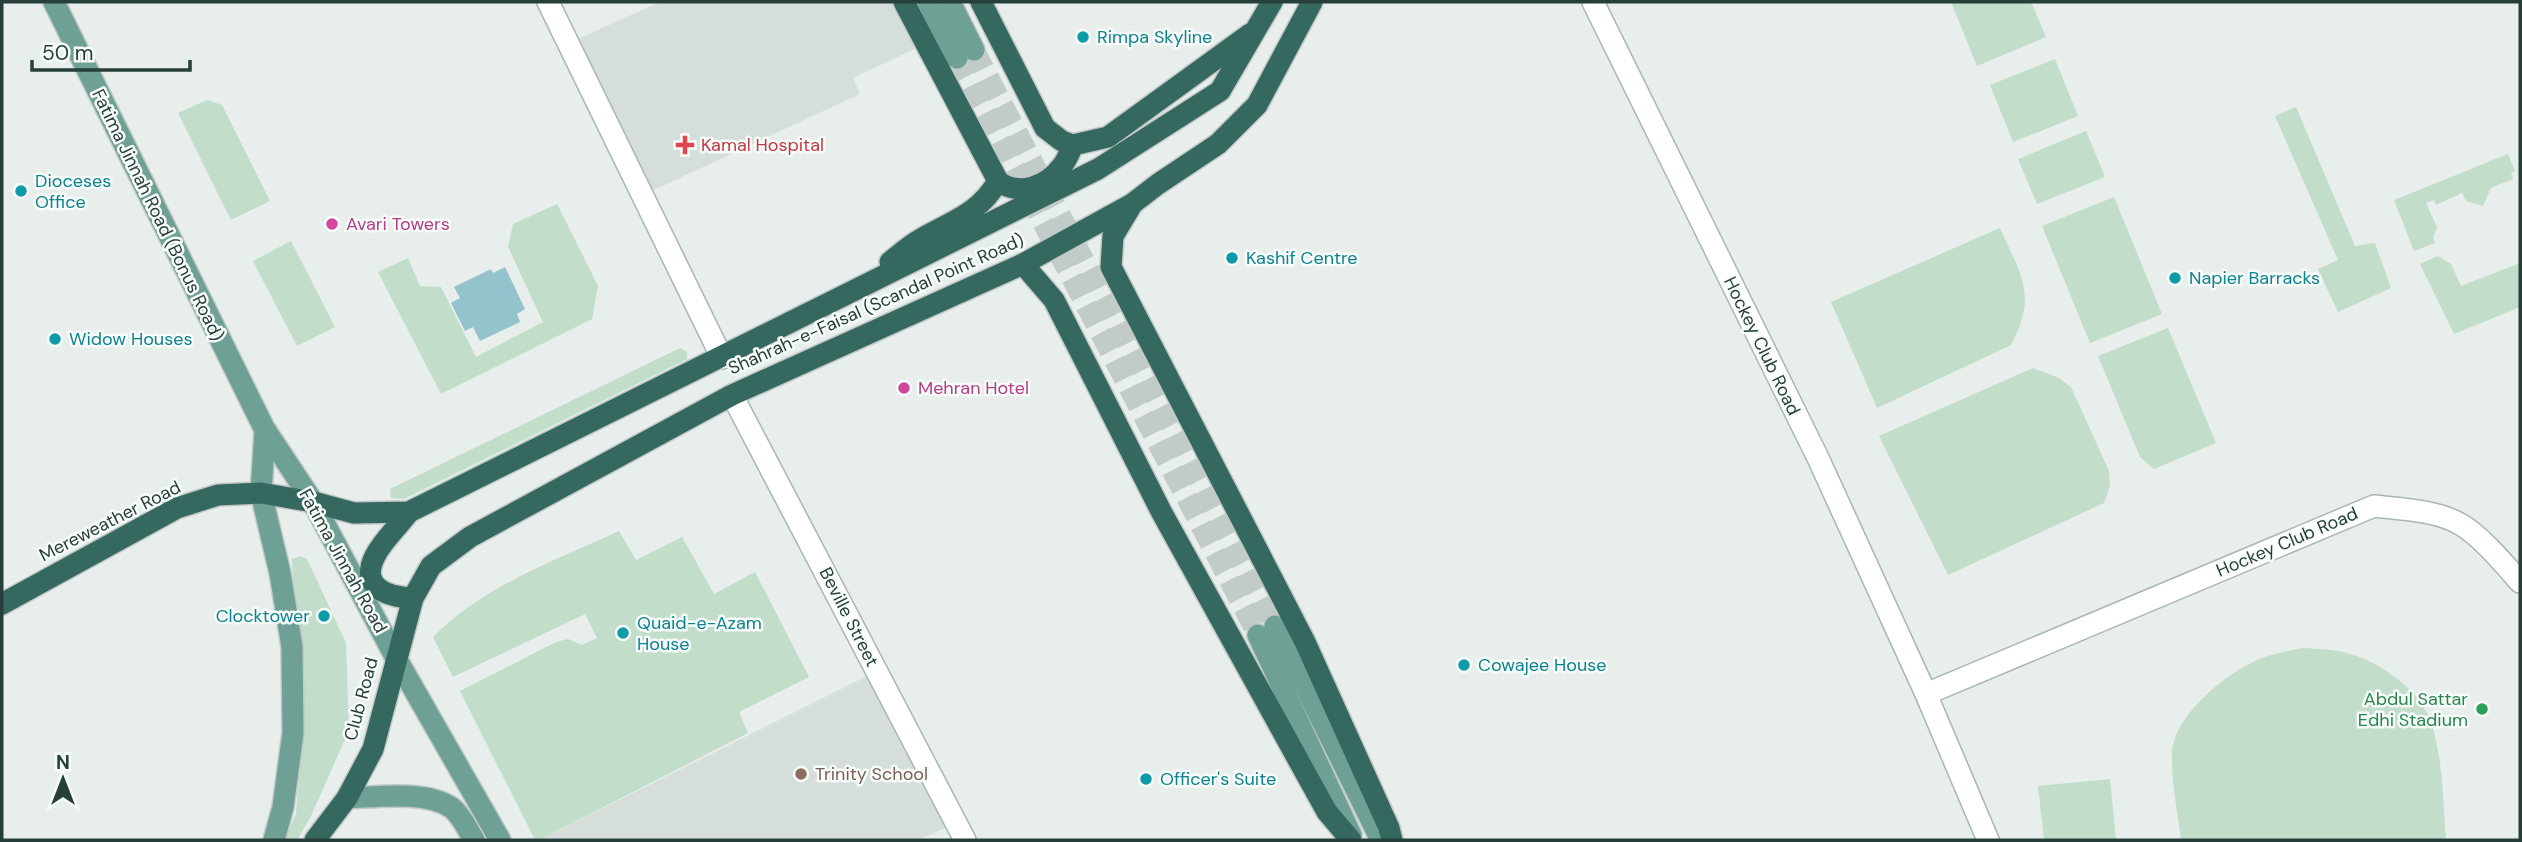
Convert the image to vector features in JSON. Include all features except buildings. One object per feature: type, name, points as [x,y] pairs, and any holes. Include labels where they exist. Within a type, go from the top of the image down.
[{"type":"highway","points":[[904,2],[998,181],[1014,190],[1038,185],[1062,166],[1073,145]]},
{"type":"highway","points":[[981,2],[1045,128],[1062,141],[1073,145],[1108,137],[1259,28]]},
{"type":"highway","name":"Shahrah-e-Faisal (Scandal Point Road)","points":[[410,512],[1098,169],[1220,90],[1272,2]]},
{"type":"highway","name":"Shahrah-e-Faisal (Scandal Point Road)","points":[[413,598],[432,566],[470,537],[732,395],[1023,264],[1132,204],[1218,144],[1257,105],[1312,2]]},
{"type":"highway","points":[[846,294],[918,240],[975,210],[990,195],[998,181]]},
{"type":"highway","points":[[1132,204],[1113,236],[1111,267],[1305,642],[1392,840]]},
{"type":"highway","points":[[1023,264],[1054,300],[1203,589],[1327,812],[1352,840]]},
{"type":"highway","name":"Mereweather Road","points":[[2,604],[177,508],[218,495],[261,493],[313,502],[354,513],[410,512]]},
{"type":"highway","points":[[410,512],[375,556],[371,570],[379,592],[393,597],[413,598]]},
{"type":"highway","name":"Club Road","points":[[315,840],[347,798],[373,749],[413,598]]},
{"type":"main road","name":"Fatima Jinnah Road (Bonus Road)","points":[[54,2],[265,429]]},
{"type":"main road","points":[[928,2],[966,54],[950,2]]},
{"type":"main road","points":[[265,429],[261,493],[280,573],[292,647],[293,733],[284,807],[274,840]]},
{"type":"main road","name":"Fatima Jinnah Road","points":[[265,429],[313,502],[396,658],[500,840]]},
{"type":"main road","points":[[1352,840],[1266,631],[1381,840]]},
{"type":"main road","points":[[347,798],[400,796],[427,799],[452,808],[474,840]]},
{"type":"street","points":[[548,2],[722,358]]},
{"type":"street","name":"Hockey Club Road","points":[[1593,2],[1818,458],[1926,694],[1988,840]]},
{"type":"street","name":"Beville Street","points":[[732,395],[965,840]]},
{"type":"street","name":"Hockey Club Road","points":[[1926,694],[2374,506],[2422,511],[2460,524],[2520,582]]},
{"type":"shaded area","name":"Kamal Hospital","points":[[660,2],[904,2],[925,44],[853,78],[860,94],[643,195],[569,43]]},
{"type":"shaded area","name":"Trinity School","points":[[877,671],[956,823],[919,840],[539,840]]},
{"type":"green space","points":[[1951,2],[2031,2],[2046,37],[1977,66]]},
{"type":"green space","points":[[2055,59],[2078,116],[2013,142],[1990,85]]},
{"type":"green space","points":[[207,100],[222,105],[270,201],[231,220],[178,113]]},
{"type":"green space","points":[[2296,107],[2355,246],[2375,243],[2391,288],[2338,312],[2318,269],[2338,260],[2275,116]]},
{"type":"green space","points":[[2086,131],[2105,177],[2037,204],[2018,159]]},
{"type":"green space","points":[[2508,154],[2515,171],[2511,173],[2513,179],[2491,188],[2483,206],[2466,201],[2462,193],[2436,205],[2434,200],[2426,203],[2437,227],[2433,237],[2435,243],[2414,251],[2394,200]]},
{"type":"green space","points":[[2114,197],[2162,314],[2090,343],[2042,226]]},
{"type":"green space","points":[[557,204],[598,286],[592,319],[441,394],[378,272],[408,258],[420,286],[441,287],[476,357],[543,322],[508,247],[513,224]]},
{"type":"green space","points":[[2000,228],[2024,285],[2024,312],[2011,345],[1877,408],[1831,302]]},
{"type":"green space","points":[[291,241],[335,327],[297,346],[253,261]]},
{"type":"green space","points":[[2438,256],[2451,264],[2461,286],[2520,263],[2520,307],[2454,334],[2420,264]]},
{"type":"green space","points":[[2168,328],[2216,443],[2154,469],[2140,457],[2098,356]]},
{"type":"green space","points":[[680,348],[687,352],[687,359],[404,499],[391,498],[390,489]]},
{"type":"green space","points":[[2033,368],[2059,378],[2071,387],[2109,471],[2110,486],[2104,503],[1948,575],[1879,436]]},
{"type":"green space","points":[[619,531],[636,560],[682,537],[714,594],[755,572],[809,677],[739,712],[748,733],[535,840],[460,691],[556,642],[568,639],[582,645],[597,638],[585,614],[453,677],[433,637],[474,603],[497,589]]},
{"type":"green space","points":[[300,556],[307,559],[346,643],[349,730],[311,816],[297,840],[285,840],[296,814],[300,765],[292,559]]},
{"type":"green space","points":[[2302,648],[2338,651],[2362,658],[2398,679],[2418,699],[2431,722],[2438,751],[2446,840],[2181,840],[2172,754],[2182,724],[2206,695],[2236,672],[2265,657]]},
{"type":"green space","points":[[2110,779],[2116,840],[2044,840],[2038,786]]},
{"type":"water","points":[[505,267],[525,309],[517,314],[520,322],[480,341],[473,327],[465,331],[451,303],[460,298],[454,287],[491,269],[493,273]]},
{"type":"tunnel","points":[[974,50],[1275,626]]},
{"type":"tunnel","points":[[957,58],[1258,635]]},
{"type":"place","name":"Rimpa Skyline","points":[[1083,37]]},
{"type":"place","name":"Kamal Hospital","points":[[685,145]]},
{"type":"place","name":"Dioceses Office","points":[[21,191]]},
{"type":"place","name":"Avari Towers","points":[[332,224]]},
{"type":"place","name":"Kashif Centre","points":[[1232,258]]},
{"type":"place","name":"Napier Barracks","points":[[2175,278]]},
{"type":"place","name":"Widow Houses","points":[[55,339]]},
{"type":"place","name":"Mehran Hotel","points":[[904,388]]},
{"type":"place","name":"Clocktower","points":[[324,616]]},
{"type":"place","name":"Quaid-e-Azam House","points":[[623,633]]},
{"type":"place","name":"Cowajee House","points":[[1464,665]]},
{"type":"place","name":"Abdul Sattar Edhi Stadium","points":[[2482,709]]},
{"type":"place","name":"Trinity School","points":[[801,774]]},
{"type":"place","name":"Officer's Suite","points":[[1146,779]]}]
